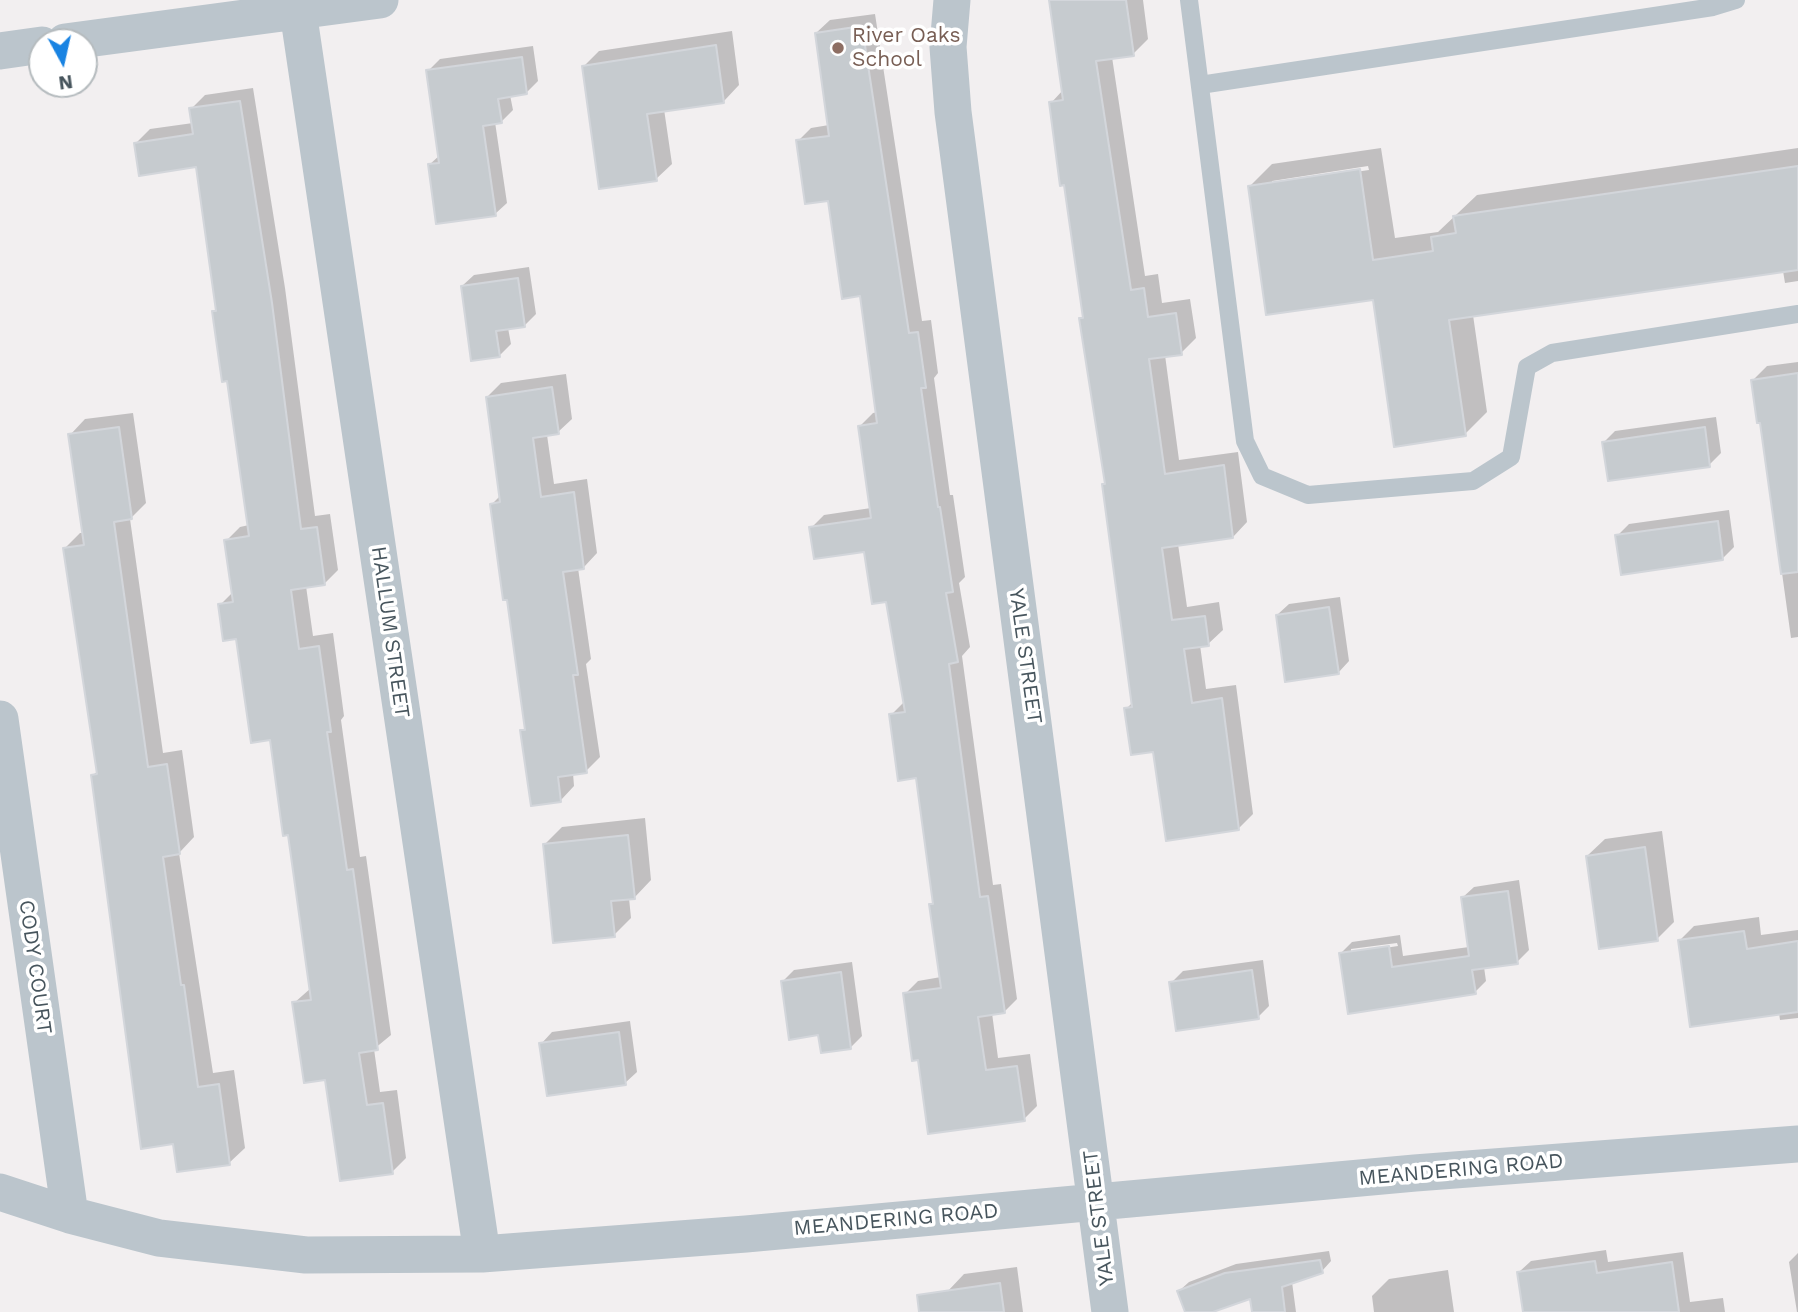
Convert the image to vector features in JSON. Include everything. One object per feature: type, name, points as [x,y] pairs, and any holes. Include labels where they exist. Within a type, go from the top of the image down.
[{"type":"street","points":[[98,36],[237,9],[298,10],[380,0]]},
{"type":"street","name":"YALE STREET","points":[[952,0],[948,47],[953,112],[1110,1312]]},
{"type":"street","name":"HALLUM STREET","points":[[298,10],[482,1254]]},
{"type":"street","points":[[0,51],[28,47]]},
{"type":"street","name":"CODY COURT","points":[[0,719],[70,1215]]},
{"type":"street","name":"MEANDERING ROAD","points":[[0,1192],[70,1215],[159,1238],[306,1255],[482,1254],[746,1234],[1415,1172],[1798,1143]]},
{"type":"lane","points":[[1189,0],[1245,441],[1262,476],[1307,495],[1473,481],[1511,457],[1527,367],[1552,353],[1798,314]]},
{"type":"lane","points":[[1200,85],[1713,7],[1736,0]]},
{"type":"building","points":[[1049,0],[1126,0],[1134,56],[1096,61],[1131,290],[1144,288],[1148,317],[1176,313],[1182,355],[1149,359],[1165,474],[1224,465],[1233,538],[1162,548],[1172,620],[1205,616],[1209,646],[1184,649],[1192,703],[1222,698],[1239,830],[1166,841],[1153,752],[1131,755],[1124,708],[1132,707],[1102,484],[1105,484],[1079,318],[1083,318],[1064,185],[1060,186],[1049,102],[1063,100]]},
{"type":"building","points":[[862,26],[909,333],[918,332],[926,388],[921,388],[953,592],[946,593],[958,662],[949,664],[980,897],[988,896],[1005,1013],[978,1017],[986,1070],[1017,1066],[1025,1121],[928,1134],[918,1060],[912,1061],[903,993],[941,988],[916,778],[898,781],[889,714],[905,712],[886,602],[872,604],[864,552],[814,559],[809,527],[871,518],[858,426],[877,423],[860,296],[842,299],[828,201],[805,204],[796,140],[829,136],[815,33]]},
{"type":"building","points":[[716,45],[724,103],[647,114],[657,181],[599,189],[582,66]]},
{"type":"building","points":[[522,57],[527,94],[498,99],[502,123],[483,126],[496,216],[436,224],[428,164],[439,163],[426,70]]},
{"type":"building","points":[[240,101],[272,303],[301,529],[317,527],[325,585],[291,590],[299,649],[319,646],[331,732],[327,732],[347,870],[353,869],[378,1050],[359,1053],[367,1105],[383,1103],[393,1174],[340,1181],[325,1080],[304,1083],[292,1002],[311,1000],[288,835],[283,836],[270,740],[251,743],[236,639],[223,641],[218,604],[233,602],[224,540],[249,536],[227,381],[222,382],[212,311],[216,311],[196,167],[139,176],[134,143],[193,134],[189,108]]},
{"type":"building","points":[[1798,166],[1798,270],[1449,320],[1466,436],[1394,447],[1373,300],[1266,315],[1248,186],[1360,169],[1373,260],[1433,251],[1431,237],[1456,233],[1453,216]]},
{"type":"building","points":[[518,278],[525,327],[496,331],[500,357],[471,361],[461,286]]},
{"type":"building","points":[[1798,373],[1798,572],[1781,574],[1760,423],[1757,423],[1751,380]]},
{"type":"building","points":[[552,387],[559,434],[533,438],[541,497],[574,492],[584,569],[563,572],[578,675],[573,675],[587,773],[558,777],[561,802],[531,806],[520,730],[525,730],[507,600],[503,600],[490,504],[500,502],[486,397]]},
{"type":"building","points":[[119,427],[132,519],[114,522],[148,767],[167,764],[180,854],[163,857],[181,985],[184,985],[198,1087],[219,1084],[230,1165],[177,1172],[173,1144],[141,1149],[91,775],[97,774],[63,548],[84,545],[68,434]]},
{"type":"building","points":[[1705,427],[1710,467],[1608,481],[1602,442]]},
{"type":"building","points":[[1718,521],[1723,560],[1621,575],[1615,535]]},
{"type":"building","points":[[1329,607],[1339,674],[1285,682],[1276,615]]},
{"type":"building","points":[[628,835],[635,899],[611,901],[615,937],[553,943],[543,844]]},
{"type":"building","points":[[1645,847],[1658,941],[1599,949],[1586,856]]},
{"type":"building","points":[[1508,891],[1518,964],[1472,970],[1476,994],[1348,1014],[1339,953],[1389,946],[1392,967],[1469,956],[1461,897]]},
{"type":"building","points":[[1744,931],[1747,949],[1798,941],[1798,1012],[1690,1027],[1678,940]]},
{"type":"building","points":[[1252,970],[1259,1019],[1176,1031],[1169,982]]},
{"type":"building","points":[[841,972],[851,1049],[821,1053],[818,1035],[789,1040],[781,981]]},
{"type":"building","points":[[619,1032],[626,1085],[547,1096],[539,1043]]},
{"type":"building","points":[[1320,1260],[1323,1273],[1282,1287],[1285,1312],[1252,1312],[1250,1299],[1213,1312],[1185,1312],[1177,1291],[1225,1273]]},
{"type":"building","points":[[1595,1261],[1597,1273],[1672,1262],[1679,1312],[1523,1312],[1517,1272]]},
{"type":"building","points":[[1000,1283],[1004,1312],[919,1312],[917,1295]]},
{"type":"place","name":"River Oaks School","points":[[838,48]]}]
